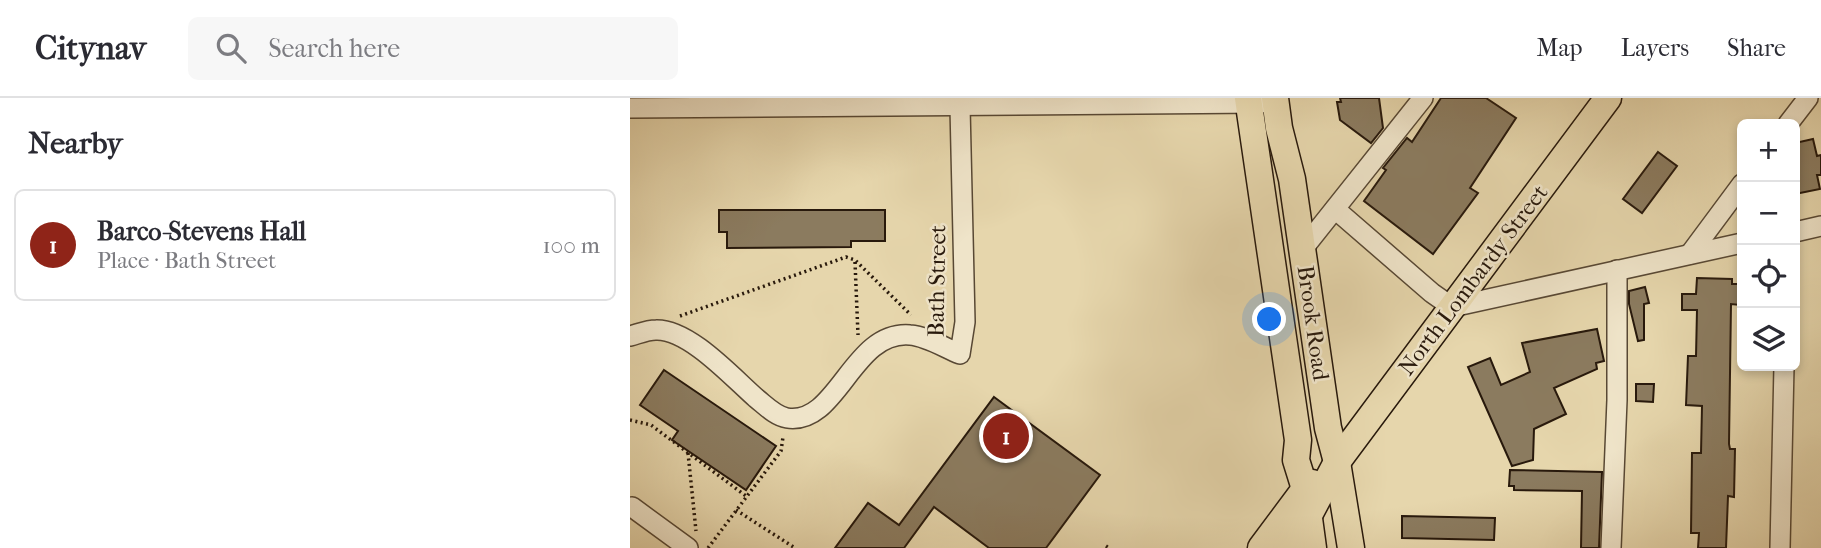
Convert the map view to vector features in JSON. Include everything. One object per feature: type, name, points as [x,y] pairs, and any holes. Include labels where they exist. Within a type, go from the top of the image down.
[{"type":"main road","name":"North Lombardy Street","points":[[1286,548],[1309,515],[1337,462],[1608,98]]},
{"type":"main road","name":"Brook Road","points":[[1248,100],[1298,440],[1296,460],[1305,489],[1313,548]]},
{"type":"main road","name":"Brook Road","points":[[1275,101],[1292,179],[1328,428],[1337,462],[1351,548]]},
{"type":"main road","name":"North Lombardy Street","points":[[1261,548],[1305,489],[1337,462]]},
{"type":"street","points":[[1302,250],[1423,98]]},
{"type":"street","points":[[1792,119],[1808,98]]},
{"type":"street","points":[[630,108],[749,103],[1275,101]]},
{"type":"street","name":"Bath Street","points":[[787,418],[806,415],[818,408],[867,352],[884,339],[913,335],[960,354],[965,322],[970,104]]},
{"type":"street","points":[[1689,254],[1737,191]]},
{"type":"street","points":[[1335,209],[1452,307],[1737,244]]},
{"type":"street","points":[[1800,231],[1821,226]]},
{"type":"street","points":[[1611,548],[1617,400],[1617,270]]},
{"type":"street","points":[[630,336],[655,330],[679,335],[694,344],[766,406],[787,418]]},
{"type":"street","points":[[1780,548],[1784,371]]},
{"type":"street","points":[[632,507],[692,540]]},
{"type":"path","points":[[679,316],[846,257],[855,260],[911,315],[913,335]]},
{"type":"path","points":[[855,260],[858,345],[867,352]]},
{"type":"path","points":[[710,545],[781,451],[787,418]]},
{"type":"path","points":[[630,420],[651,425],[746,496]]},
{"type":"path","points":[[688,453],[692,540]]},
{"type":"path","points":[[736,510],[795,548]]},
{"type":"building","points":[[1340,98],[1379,98],[1383,128],[1371,143],[1340,120],[1337,102],[1341,102]]},
{"type":"building","points":[[1441,98],[1486,98],[1516,118],[1470,188],[1478,193],[1433,254],[1364,201],[1386,170],[1383,168],[1407,138],[1412,142]]},
{"type":"building","points":[[1813,139],[1817,156],[1821,155],[1821,175],[1817,175],[1820,189],[1800,193],[1800,142]]},
{"type":"building","points":[[1658,152],[1677,166],[1642,213],[1623,199]]},
{"type":"building","points":[[719,210],[885,210],[885,241],[851,241],[851,247],[727,248],[727,232],[719,232]]},
{"type":"building","points":[[1697,278],[1732,279],[1732,284],[1737,284],[1737,305],[1731,304],[1729,444],[1730,449],[1735,449],[1734,497],[1728,496],[1726,548],[1698,548],[1699,533],[1691,533],[1692,453],[1701,453],[1702,406],[1686,405],[1688,356],[1696,356],[1697,310],[1682,310],[1682,294],[1696,294]]},
{"type":"building","points":[[1645,287],[1649,303],[1644,304],[1644,340],[1638,341],[1629,304],[1629,291]]},
{"type":"building","points":[[1597,329],[1604,361],[1596,363],[1597,369],[1554,388],[1566,414],[1534,429],[1533,460],[1512,466],[1468,367],[1490,358],[1501,385],[1530,372],[1522,343]]},
{"type":"building","points":[[664,370],[776,446],[746,490],[672,440],[678,431],[640,405]]},
{"type":"building","points":[[1636,384],[1654,384],[1653,402],[1636,401]]},
{"type":"building","points":[[994,397],[1100,475],[1046,548],[989,548],[934,507],[904,548],[835,548],[868,503],[899,525]]},
{"type":"building","points":[[1510,470],[1602,472],[1599,548],[1581,548],[1582,491],[1514,490],[1514,486],[1509,486]]},
{"type":"building","points":[[1402,516],[1495,518],[1494,540],[1402,538]]},
{"type":"place","name":"Barco-Stevens Hall","points":[[1006,436]]}]
